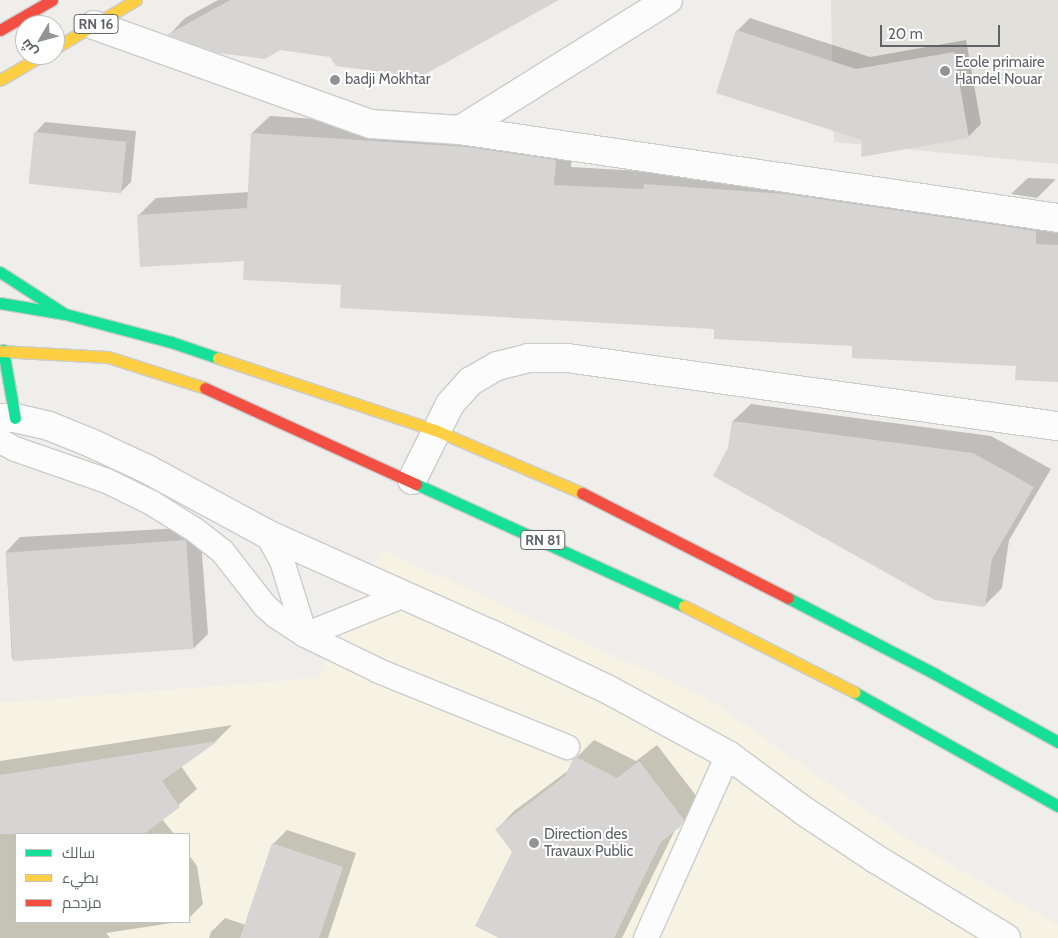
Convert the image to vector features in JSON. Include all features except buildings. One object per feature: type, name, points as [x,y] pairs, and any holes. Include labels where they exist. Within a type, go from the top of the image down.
[{"type":"main road","points":[[0,30],[52,0]]},
{"type":"main road","name":"RN 16","points":[[65,42],[136,0]]},
{"type":"main road","points":[[0,80],[26,65]]},
{"type":"main road","points":[[0,272],[66,314]]},
{"type":"main road","points":[[0,303],[66,314],[171,342],[435,430],[588,495],[935,674],[1058,742]]},
{"type":"main road","points":[[2,351],[7,418]]},
{"type":"main road","name":"RN 81","points":[[2,351],[108,357],[210,390],[669,598],[849,689],[1058,806]]},
{"type":"street","points":[[460,130],[668,0]]},
{"type":"street","points":[[94,25],[371,124],[460,130],[1058,218]]},
{"type":"street","points":[[412,480],[435,430],[450,404],[472,381],[497,366],[528,358],[567,358],[1058,426]]},
{"type":"street","points":[[7,418],[49,426],[91,443],[147,469],[267,534],[402,596],[491,634],[598,685],[728,755],[804,811],[876,859],[1006,938]]},
{"type":"lane","points":[[0,441],[15,449],[107,481],[152,503],[195,530],[222,551],[265,606],[276,616],[305,635],[379,671],[567,747]]},
{"type":"lane","points":[[267,534],[282,561],[305,635]]},
{"type":"lane","points":[[305,635],[402,596]]},
{"type":"lane","points":[[646,938],[728,755]]},
{"type":"shaded area","name":"Ecole primaire Handel Nouar","points":[[831,0],[1058,0],[1058,164],[834,142]]},
{"type":"shaded area","points":[[382,550],[707,698],[909,840],[1058,925],[1058,938],[0,938],[0,703],[318,678]]},
{"type":"traffic: fast","points":[[0,272],[65,314]]},
{"type":"traffic: fast","points":[[0,303],[65,314],[171,342],[218,358]]},
{"type":"traffic: fast","points":[[3,350],[15,418]]},
{"type":"traffic: fast","points":[[416,484],[684,606]]},
{"type":"traffic: fast","points":[[788,598],[935,674],[1058,742]]},
{"type":"traffic: fast","points":[[854,692],[1058,806]]},
{"type":"traffic: slow","points":[[65,42],[136,0]]},
{"type":"traffic: slow","points":[[0,80],[26,65]]},
{"type":"traffic: slow","points":[[0,351],[108,357],[205,388]]},
{"type":"traffic: slow","points":[[218,358],[435,430],[582,493]]},
{"type":"traffic: slow","points":[[684,606],[854,692]]},
{"type":"traffic: jam","points":[[0,30],[52,0]]},
{"type":"traffic: jam","points":[[205,388],[416,484]]},
{"type":"traffic: jam","points":[[582,493],[788,598]]},
{"type":"place","name":"Ecole primaire Handel Nouar","points":[[945,71]]},
{"type":"place","name":"badji Mokhtar","points":[[335,80]]},
{"type":"place","name":"Direction des Travaux Public","points":[[534,843]]}]
